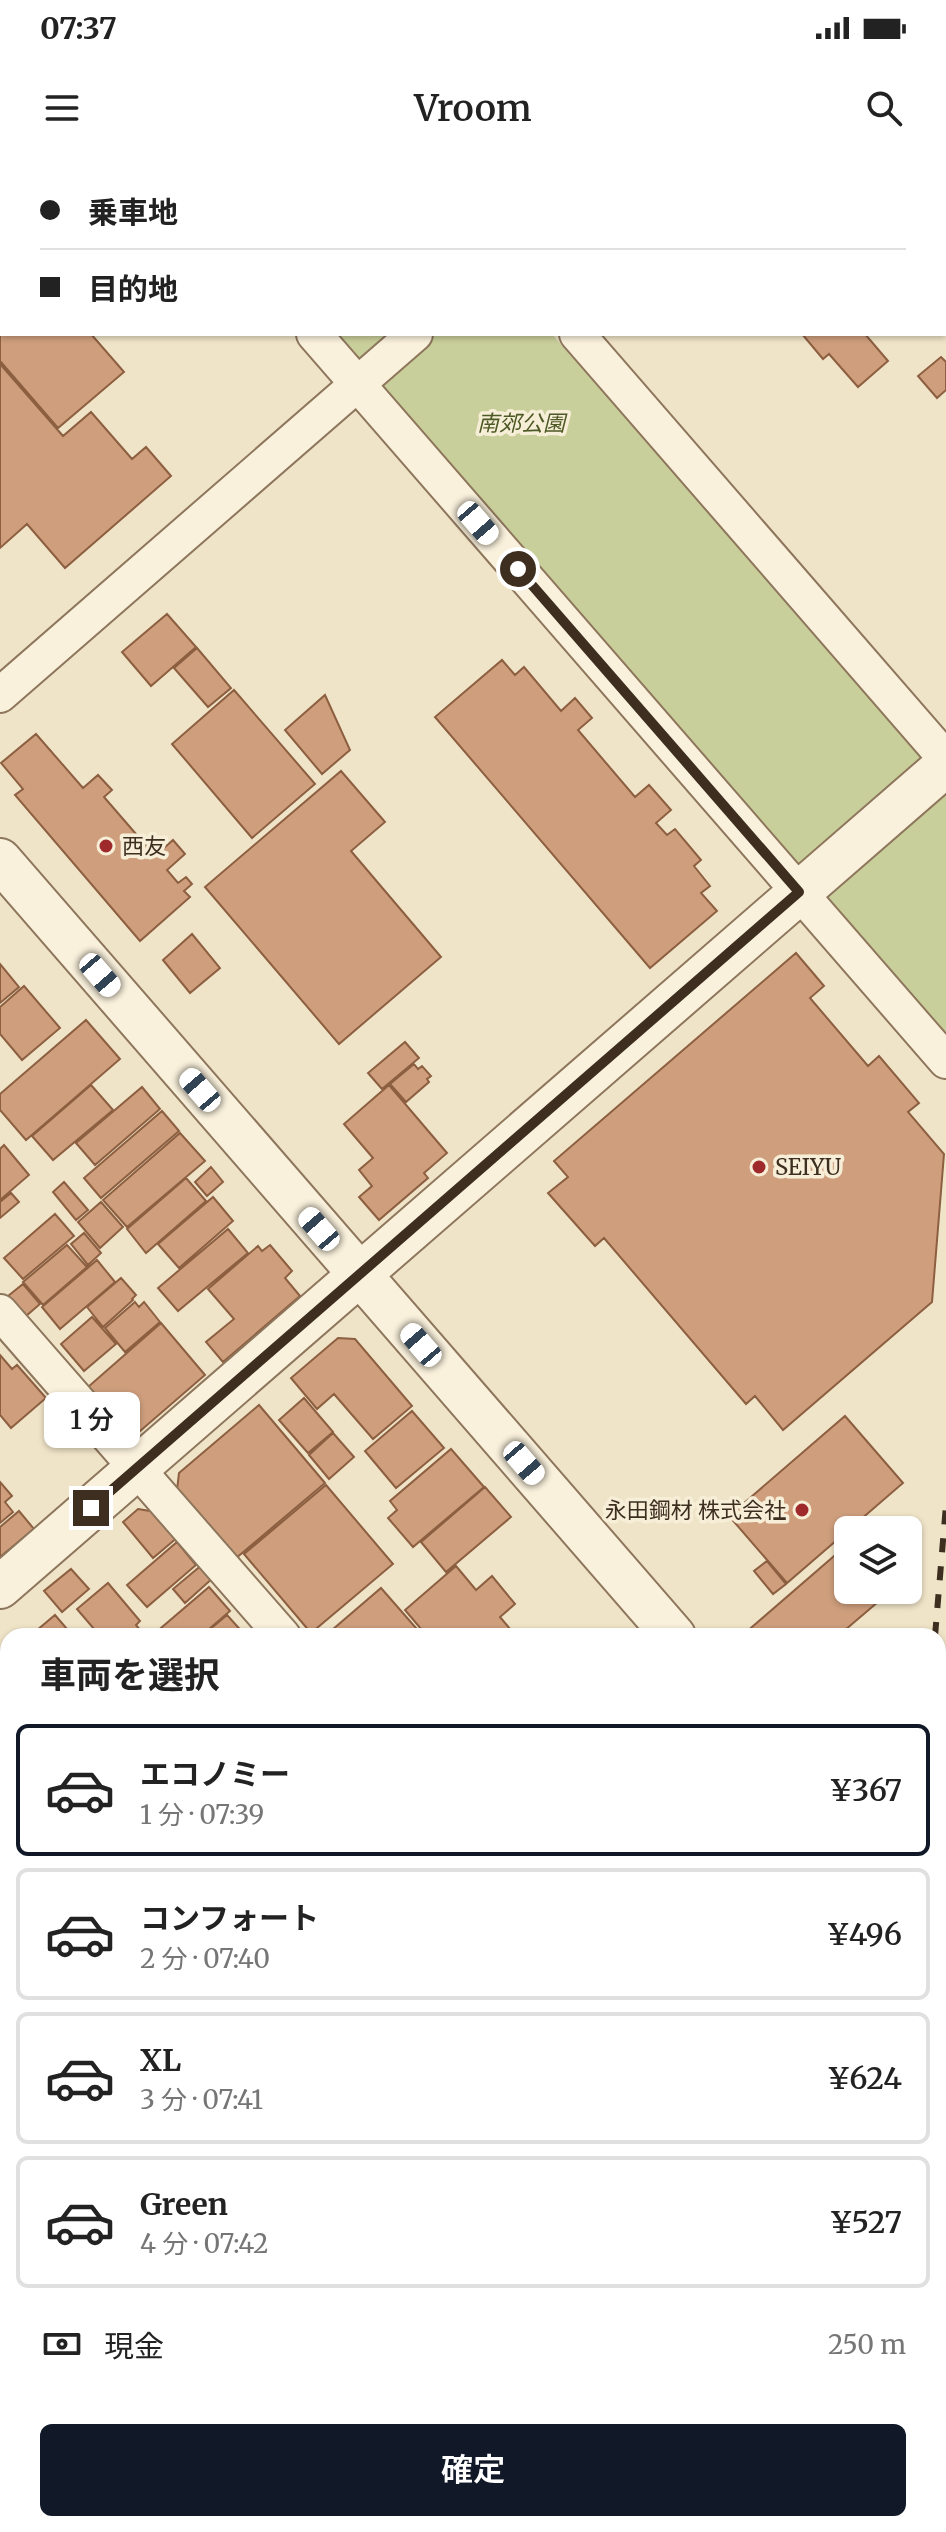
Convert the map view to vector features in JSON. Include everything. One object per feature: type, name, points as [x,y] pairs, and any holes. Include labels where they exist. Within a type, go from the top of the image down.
[{"type":"street","points":[[316,336],[946,1061]]},
{"type":"street","points":[[0,695],[413,336]]},
{"type":"street","points":[[579,336],[946,759]]},
{"type":"street","points":[[0,1587],[946,765]]},
{"type":"street","points":[[0,860],[667,1628]]},
{"type":"street","points":[[0,1312],[276,1628]]},
{"type":"green space","name":"南郊公園","points":[[338,336],[554,336],[946,786],[946,1037]]},
{"type":"building","points":[[0,336],[93,336],[124,372],[58,428],[0,361]]},
{"type":"building","points":[[804,336],[867,336],[888,361],[858,387],[829,354],[823,359]]},
{"type":"building","points":[[941,357],[946,362],[946,390],[937,398],[918,376]]},
{"type":"building","points":[[0,364],[63,436],[91,412],[132,459],[146,447],[171,476],[65,568],[27,524],[0,548]]},
{"type":"building","points":[[167,614],[196,647],[151,686],[122,652]]},
{"type":"building","points":[[197,648],[231,688],[208,707],[174,668]]},
{"type":"building","points":[[502,660],[515,675],[524,667],[561,711],[575,698],[592,718],[578,730],[635,797],[649,785],[671,810],[656,823],[667,835],[675,829],[701,860],[694,866],[710,886],[701,893],[717,911],[650,968],[435,717]]},
{"type":"building","points":[[234,690],[315,784],[252,838],[172,744]]},
{"type":"building","points":[[325,695],[350,750],[322,774],[285,730]]},
{"type":"building","points":[[36,734],[83,788],[98,775],[112,790],[104,797],[155,856],[173,840],[185,854],[167,870],[178,883],[186,877],[192,884],[184,891],[190,897],[140,941],[15,795],[23,789],[1,763]]},
{"type":"building","points":[[341,771],[385,822],[351,851],[441,957],[339,1044],[205,887]]},
{"type":"building","points":[[192,934],[220,968],[190,993],[163,960]]},
{"type":"building","points":[[796,953],[824,986],[810,998],[868,1066],[879,1056],[919,1103],[908,1112],[944,1154],[932,1302],[783,1430],[755,1396],[746,1404],[604,1238],[595,1246],[548,1193],[568,1177],[554,1161]]},
{"type":"building","points":[[0,964],[19,987],[0,1003]]},
{"type":"building","points":[[24,986],[60,1028],[22,1060],[0,1034],[0,1007]]},
{"type":"building","points":[[86,1020],[120,1059],[26,1140],[0,1110],[0,1094]]},
{"type":"building","points":[[405,1042],[419,1058],[382,1089],[368,1073]]},
{"type":"building","points":[[414,1064],[418,1069],[422,1066],[431,1076],[427,1079],[429,1082],[406,1102],[390,1084]]},
{"type":"building","points":[[91,1085],[113,1110],[53,1160],[32,1136]]},
{"type":"building","points":[[389,1085],[447,1153],[424,1173],[428,1178],[379,1220],[359,1197],[372,1186],[359,1170],[373,1158],[344,1124]]},
{"type":"building","points":[[142,1087],[160,1109],[95,1165],[76,1143]]},
{"type":"building","points":[[162,1111],[179,1131],[101,1198],[84,1178]]},
{"type":"building","points":[[180,1133],[205,1161],[127,1227],[103,1200]]},
{"type":"building","points":[[4,1145],[29,1175],[0,1200],[0,1149]]},
{"type":"building","points":[[211,1167],[223,1182],[207,1196],[195,1182]]},
{"type":"building","points":[[186,1178],[206,1201],[146,1253],[127,1229]]},
{"type":"building","points":[[64,1182],[88,1210],[76,1220],[53,1192]]},
{"type":"building","points":[[11,1193],[19,1202],[0,1218],[0,1202]]},
{"type":"building","points":[[213,1197],[233,1221],[179,1268],[158,1244]]},
{"type":"building","points":[[101,1202],[123,1227],[100,1248],[78,1222]]},
{"type":"building","points":[[55,1214],[74,1236],[23,1279],[4,1258]]},
{"type":"building","points":[[228,1229],[248,1253],[178,1311],[158,1288]]},
{"type":"building","points":[[84,1233],[101,1253],[88,1265],[71,1244]]},
{"type":"building","points":[[67,1245],[87,1267],[43,1305],[23,1282]]},
{"type":"building","points":[[270,1245],[292,1271],[285,1278],[300,1296],[223,1362],[206,1342],[234,1319],[208,1289],[258,1246],[262,1251]]},
{"type":"building","points":[[97,1260],[115,1282],[60,1329],[42,1307]]},
{"type":"building","points":[[121,1278],[136,1295],[103,1327],[87,1307]]},
{"type":"building","points":[[23,1284],[40,1304],[26,1316],[8,1296]]},
{"type":"building","points":[[135,1302],[139,1307],[144,1302],[160,1322],[125,1352],[105,1328]]},
{"type":"building","points":[[92,1317],[116,1344],[84,1371],[61,1344]]},
{"type":"building","points":[[161,1323],[205,1375],[139,1432],[125,1431],[88,1387]]},
{"type":"building","points":[[338,1338],[355,1339],[412,1406],[373,1439],[334,1394],[317,1409],[291,1378]]},
{"type":"building","points":[[0,1355],[12,1369],[17,1365],[46,1398],[11,1428],[0,1415]]},
{"type":"building","points":[[304,1398],[333,1432],[308,1453],[279,1420]]},
{"type":"building","points":[[259,1405],[325,1483],[235,1559],[177,1490],[179,1473]]},
{"type":"building","points":[[412,1411],[444,1448],[396,1488],[365,1451]]},
{"type":"building","points":[[845,1416],[903,1483],[865,1516],[834,1516],[834,1542],[787,1583],[729,1516]]},
{"type":"building","points":[[333,1433],[354,1457],[329,1479],[309,1455]]},
{"type":"building","points":[[451,1449],[484,1487],[413,1547],[388,1518],[397,1510],[390,1501]]},
{"type":"building","points":[[0,1482],[12,1496],[5,1502],[13,1512],[0,1523]]},
{"type":"building","points":[[326,1485],[393,1564],[317,1628],[307,1628],[244,1554]]},
{"type":"building","points":[[485,1487],[511,1517],[446,1572],[421,1542]]},
{"type":"building","points":[[138,1509],[156,1512],[178,1537],[153,1558],[123,1522]]},
{"type":"building","points":[[19,1511],[34,1529],[0,1557],[0,1527]]},
{"type":"building","points":[[177,1542],[196,1565],[147,1607],[127,1585]]},
{"type":"building","points":[[834,1556],[834,1604],[876,1604],[847,1628],[751,1628]]},
{"type":"building","points":[[767,1561],[786,1584],[773,1594],[754,1571]]},
{"type":"building","points":[[203,1564],[214,1577],[185,1603],[173,1589]]},
{"type":"building","points":[[456,1566],[476,1590],[492,1576],[515,1604],[500,1617],[509,1628],[420,1628],[405,1610]]},
{"type":"building","points":[[71,1569],[89,1589],[62,1612],[44,1591]]},
{"type":"building","points":[[108,1583],[140,1621],[136,1625],[138,1628],[93,1628],[77,1609]]},
{"type":"building","points":[[209,1587],[230,1611],[210,1628],[161,1628]]},
{"type":"building","points":[[381,1588],[416,1628],[334,1628]]},
{"type":"building","points":[[55,1615],[66,1628],[40,1628]]},
{"type":"building","points":[[227,1615],[239,1628],[212,1628]]},
{"type":"railway","points":[[936,1628],[946,1505]]},
{"type":"place","name":"西友","points":[[106,846]]},
{"type":"place","name":"SEIYU","points":[[759,1167]]},
{"type":"place","name":"永田鋼材 株式会社","points":[[802,1510]]},
{"type":"route","points":[[91,1508],[799,892],[518,569]]}]
